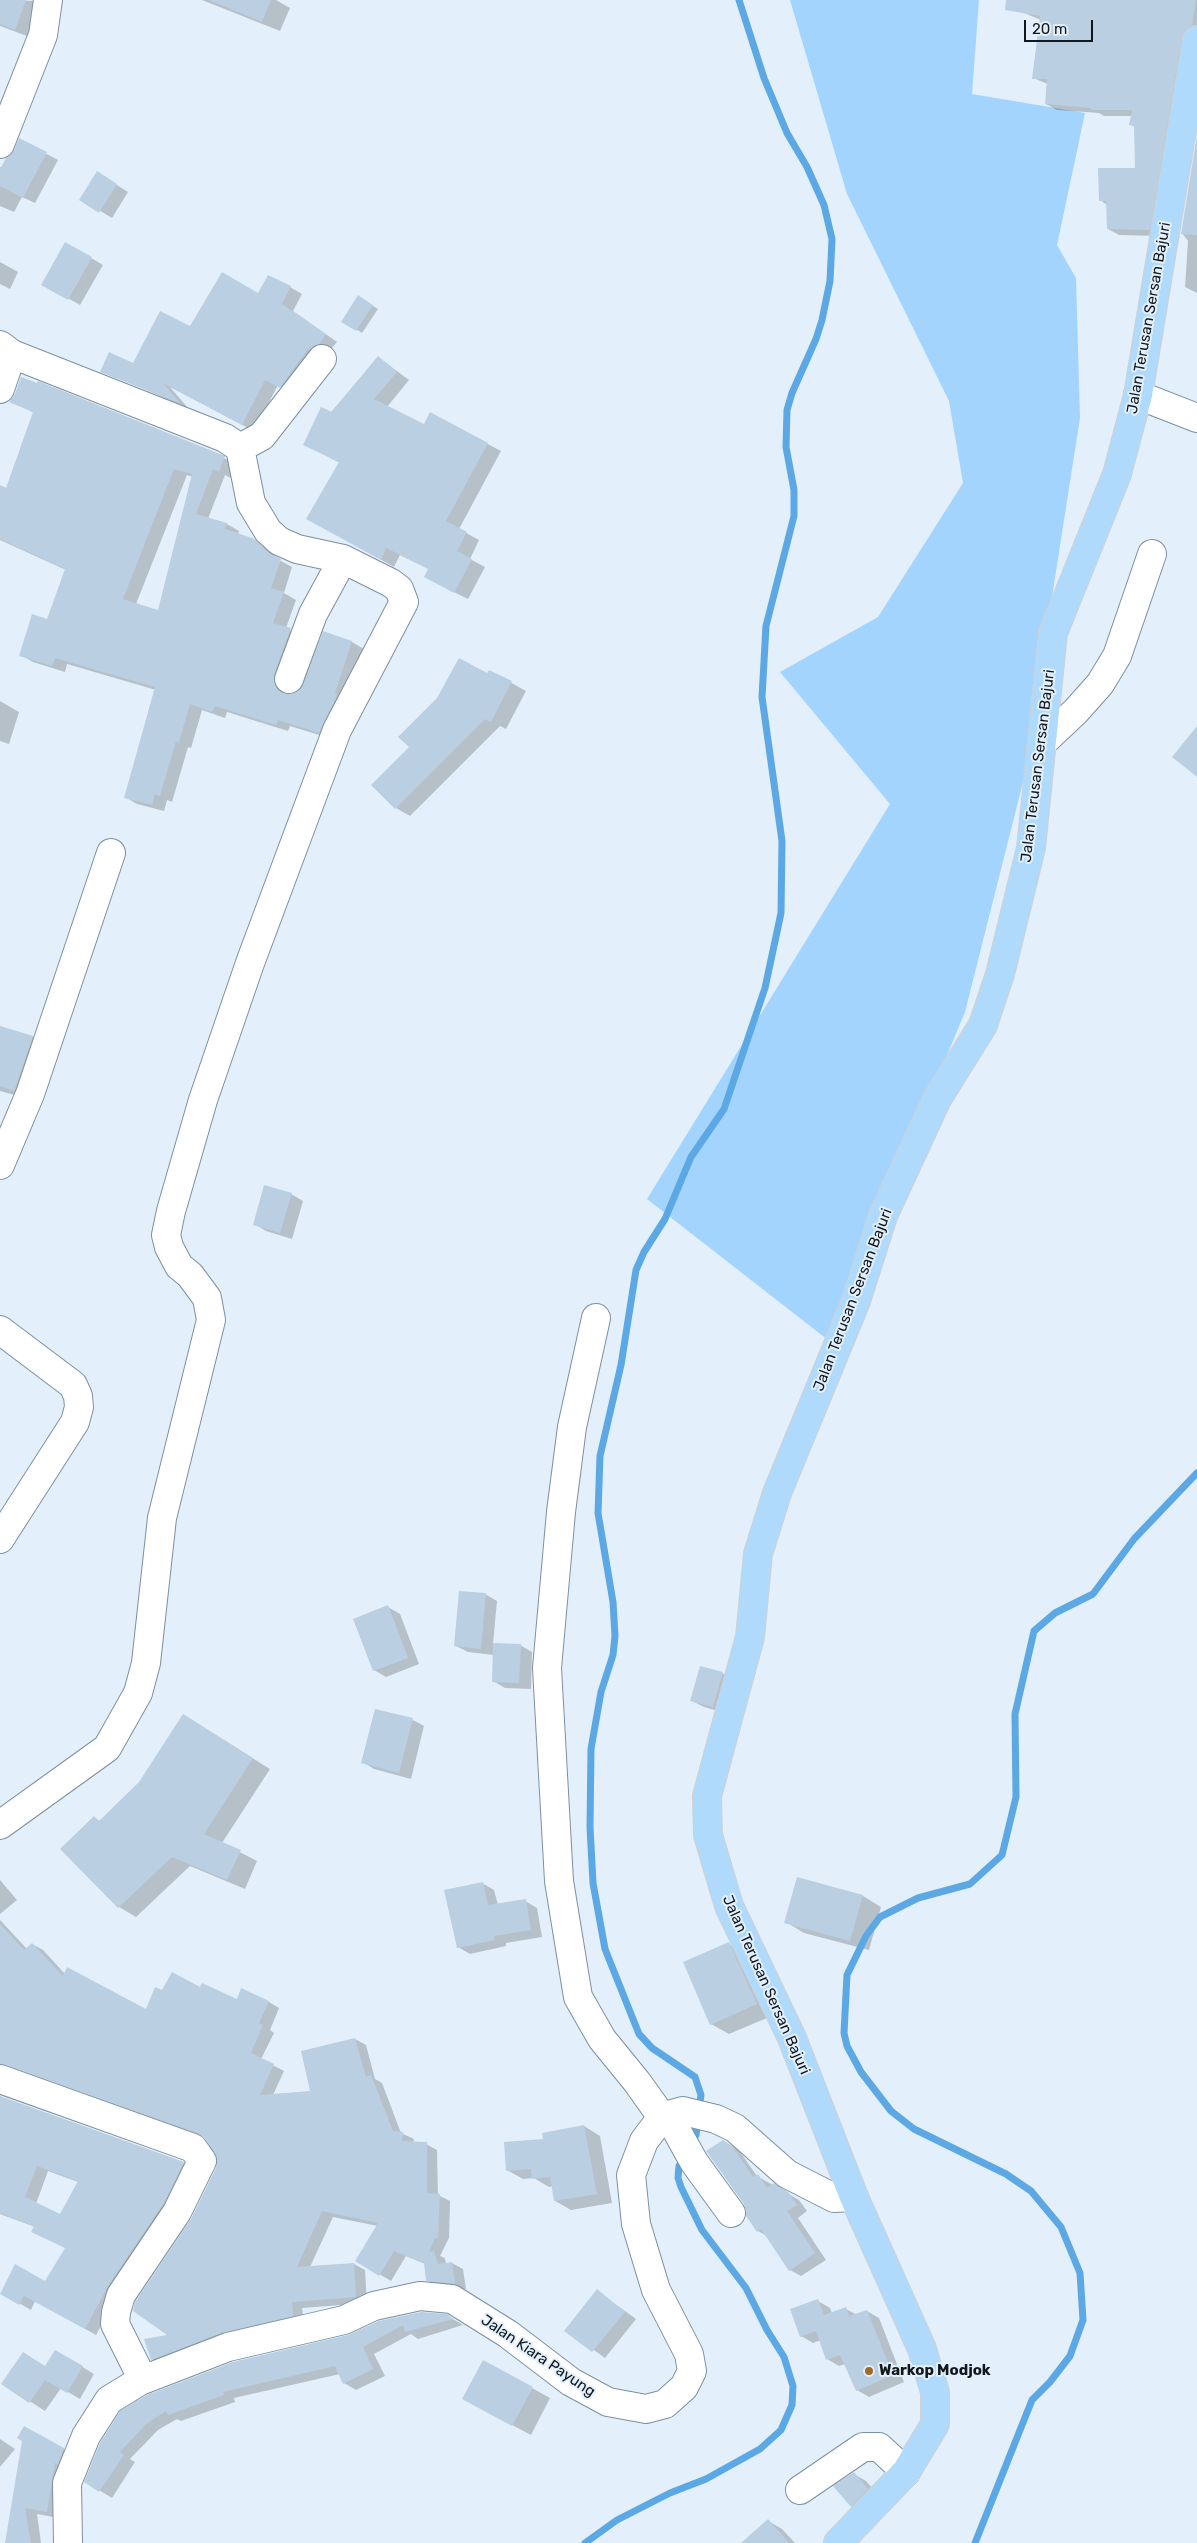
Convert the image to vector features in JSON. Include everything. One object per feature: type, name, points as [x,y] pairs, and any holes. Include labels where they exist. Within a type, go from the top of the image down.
[{"type":"main road","name":"Jalan Terusan Sersan Bajuri","points":[[838,2543],[906,2472],[935,2424],[935,2392],[922,2349],[854,2197],[792,2038],[729,1906],[708,1835],[707,1796],[750,1637],[758,1554],[777,1493],[856,1301],[883,1216],[937,1099],[982,1025],[1000,974],[1031,848],[1053,633],[1117,474],[1138,395],[1191,101],[1197,40]]},
{"type":"street","points":[[0,144],[43,36],[48,0]]},
{"type":"street","points":[[0,389],[6,350],[225,438],[240,448],[251,503],[268,531],[280,541],[297,549],[343,559],[391,583],[403,596],[404,602],[337,730],[250,963],[203,1100],[170,1217],[166,1235],[169,1247],[180,1266],[190,1275],[207,1298],[211,1320],[162,1518],[146,1663],[138,1693],[107,1748],[0,1825]]},
{"type":"street","points":[[240,448],[262,436],[322,359]]},
{"type":"street","points":[[1138,395],[1197,418]]},
{"type":"street","points":[[1042,744],[1076,711],[1100,684],[1117,656],[1152,554]]},
{"type":"street","points":[[289,679],[313,614],[343,559]]},
{"type":"street","points":[[0,1165],[30,1094],[111,854]]},
{"type":"street","points":[[596,1318],[572,1427],[561,1512],[547,1668],[559,1881],[578,1997],[602,2039],[665,2116],[694,2162],[731,2213]]},
{"type":"street","points":[[0,1330],[73,1385],[78,1396],[79,1407],[75,1422],[0,1539]]},
{"type":"street","points":[[0,2079],[193,2148],[202,2161],[177,2212],[121,2295],[116,2312],[115,2324],[138,2370],[140,2381]]},
{"type":"street","points":[[665,2116],[683,2111],[716,2119],[735,2128],[787,2174],[834,2198],[854,2197]]},
{"type":"street","name":"Jalan Kiara Payung","points":[[68,2543],[67,2482],[86,2436],[109,2400],[140,2381],[228,2347],[344,2320],[374,2306],[420,2296],[452,2299],[508,2334],[572,2382],[608,2402],[646,2409],[665,2404],[684,2387],[692,2371],[689,2354],[656,2290],[636,2224],[631,2175],[644,2141],[665,2116]]},
{"type":"street","points":[[800,2490],[863,2447],[879,2447],[906,2472]]},
{"type":"shaded area","points":[[790,0],[979,0],[972,94],[1085,113],[1057,245],[1076,278],[1080,418],[1023,782],[965,1012],[828,1340],[647,1199],[890,804],[780,672],[878,617],[963,483],[949,401],[847,194]]},
{"type":"building","points":[[0,0],[26,0],[15,30],[0,24]]},
{"type":"building","points":[[209,0],[271,0],[262,22]]},
{"type":"building","points":[[1006,0],[1196,0],[1192,25],[1185,30],[1182,37],[1150,230],[1107,229],[1106,201],[1099,201],[1098,168],[1135,168],[1134,126],[1129,125],[1132,110],[1091,110],[1091,108],[1045,104],[1047,79],[1032,79],[1040,16],[1005,10]]},
{"type":"building","points":[[1197,135],[1197,235],[1181,234]]},
{"type":"building","points":[[19,138],[47,152],[23,198],[0,186],[0,169],[6,158],[14,150]]},
{"type":"building","points":[[97,171],[117,184],[99,213],[79,200]]},
{"type":"building","points":[[65,242],[92,257],[68,300],[41,285]]},
{"type":"building","points":[[222,272],[258,293],[268,275],[291,286],[282,304],[326,334],[319,344],[307,350],[280,388],[265,380],[242,425],[163,383],[180,403],[100,372],[109,352],[133,363],[160,311],[190,326]]},
{"type":"building","points":[[358,295],[373,305],[356,331],[341,322]]},
{"type":"building","points":[[378,356],[397,372],[374,399],[424,424],[430,412],[488,443],[446,521],[467,532],[457,551],[472,559],[454,593],[424,577],[428,569],[386,548],[381,560],[306,519],[339,462],[303,445],[321,407],[332,412]]},
{"type":"building","points":[[21,377],[37,383],[38,381],[225,456],[219,472],[213,469],[196,514],[227,523],[225,529],[255,539],[269,553],[281,559],[271,588],[284,592],[273,623],[291,628],[274,674],[277,689],[283,693],[291,694],[299,691],[323,631],[352,641],[335,693],[337,694],[335,700],[319,733],[278,720],[276,725],[215,706],[212,712],[190,704],[179,742],[176,741],[160,796],[155,794],[152,805],[124,798],[155,687],[55,658],[52,666],[19,656],[32,614],[47,619],[65,569],[0,539],[0,485],[6,488],[33,412],[9,402],[15,394]],"holes":[[[174,469],[192,474],[158,610],[123,599]]]},
{"type":"building","points":[[459,658],[487,673],[489,670],[512,681],[491,722],[485,719],[395,809],[371,785],[409,747],[398,737],[437,698]]},
{"type":"building","points":[[1197,726],[1197,777],[1172,757]]},
{"type":"building","points":[[0,1026],[33,1036],[14,1091],[0,1086]]},
{"type":"building","points":[[264,1185],[292,1193],[280,1233],[253,1225]]},
{"type":"building","points":[[459,1591],[486,1593],[481,1649],[454,1646]]},
{"type":"building","points":[[388,1605],[408,1658],[373,1671],[353,1619]]},
{"type":"building","points":[[493,1643],[521,1644],[519,1683],[492,1682]]},
{"type":"building","points":[[700,1666],[723,1672],[713,1707],[690,1701]]},
{"type":"building","points":[[375,1709],[413,1718],[399,1773],[361,1763]]},
{"type":"building","points":[[183,1714],[253,1758],[204,1834],[241,1850],[227,1880],[172,1857],[118,1908],[60,1849],[94,1816],[99,1821],[139,1782]]},
{"type":"building","points":[[797,1877],[863,1895],[850,1941],[784,1923]]},
{"type":"building","points":[[483,1882],[488,1905],[526,1899],[531,1930],[494,1936],[495,1940],[457,1948],[444,1890]]},
{"type":"building","points":[[0,1924],[24,1950],[32,1943],[63,1976],[67,1967],[146,2009],[155,1987],[162,1990],[172,1972],[200,1987],[202,1983],[237,1999],[241,1988],[269,2001],[259,2023],[263,2025],[251,2053],[274,2064],[260,2095],[310,2091],[301,2051],[355,2038],[366,2077],[371,2075],[393,2131],[403,2132],[402,2141],[427,2142],[427,2193],[440,2194],[438,2238],[435,2238],[429,2252],[434,2251],[438,2264],[452,2262],[455,2284],[426,2281],[424,2263],[394,2251],[379,2276],[355,2261],[378,2223],[322,2211],[297,2267],[354,2263],[356,2297],[292,2302],[293,2316],[224,2332],[151,2360],[144,2339],[167,2335],[133,2311],[135,2302],[191,2219],[216,2168],[217,2159],[206,2139],[198,2133],[0,2064]]},
{"type":"building","points":[[729,1942],[757,2004],[710,2025],[683,1962]]},
{"type":"building","points":[[0,2096],[184,2162],[163,2204],[108,2286],[85,2329],[24,2296],[19,2305],[0,2294],[15,2264],[45,2281],[65,2248],[31,2232],[34,2226],[0,2213]],"holes":[[[37,2166],[78,2181],[60,2214],[25,2197]]]},
{"type":"building","points":[[584,2125],[597,2194],[554,2201],[550,2177],[532,2179],[531,2169],[506,2171],[504,2142],[543,2139],[542,2133]]},
{"type":"building","points":[[723,2140],[732,2146],[753,2177],[758,2174],[767,2188],[774,2183],[788,2192],[797,2205],[787,2211],[815,2253],[789,2271],[761,2229],[757,2232],[746,2216],[744,2204],[706,2151]]},
{"type":"building","points":[[597,2289],[625,2312],[592,2352],[564,2331]]},
{"type":"building","points":[[818,2299],[824,2315],[846,2307],[849,2316],[867,2310],[893,2375],[856,2391],[840,2355],[826,2360],[816,2331],[800,2337],[790,2309]]},
{"type":"building","points":[[421,2312],[447,2314],[453,2319],[405,2332],[403,2325],[363,2347],[373,2369],[343,2384],[335,2366],[223,2392],[224,2395],[168,2415],[166,2411],[146,2424],[120,2452],[124,2455],[99,2492],[84,2482],[100,2443],[120,2411],[147,2395],[233,2362],[348,2335],[379,2321]]},
{"type":"building","points":[[55,2350],[83,2366],[67,2393],[45,2380],[29,2403],[1,2384],[23,2352],[45,2366]]},
{"type":"building","points":[[483,2360],[533,2387],[512,2426],[462,2399]]},
{"type":"building","points":[[24,2426],[64,2448],[58,2464],[55,2463],[47,2512],[25,2508],[31,2543],[5,2543],[22,2441],[17,2438]]},
{"type":"building","points":[[854,2472],[868,2489],[851,2507],[833,2486]]},
{"type":"building","points":[[768,2519],[789,2543],[741,2543]]},
{"type":"waterway","points":[[699,2110],[701,2095],[695,2077],[652,2048],[639,2034],[605,1949],[593,1883],[590,1827],[591,1749],[601,1692],[613,1655],[615,1636],[613,1602],[598,1513],[600,1456],[621,1365],[636,1270],[644,1252],[665,1219],[691,1157],[724,1109],[765,988],[781,913],[782,841],[762,697],[766,626],[794,516],[794,490],[786,447],[787,410],[792,393],[816,339],[822,320],[830,281],[832,239],[824,205],[807,167],[787,133],[764,78],[739,0]]},
{"type":"waterway","points":[[975,2543],[1032,2400],[1050,2382],[1070,2356],[1083,2320],[1080,2273],[1061,2227],[1031,2191],[1006,2174],[914,2129],[891,2111],[861,2072],[847,2046],[844,2033],[847,1975],[866,1936],[880,1917],[918,1898],[970,1884],[1002,1855],[1016,1797],[1015,1714],[1034,1631],[1055,1613],[1093,1594],[1134,1539],[1197,1473]]},
{"type":"waterway","points":[[691,2144],[696,2135],[698,2121]]},
{"type":"waterway","points":[[585,2543],[617,2520],[670,2493],[706,2479],[760,2449],[781,2430],[792,2405],[793,2386],[784,2357],[767,2330],[746,2288],[702,2230],[681,2187],[678,2178],[679,2166],[684,2158]]},
{"type":"place","name":"Warkop Modjok","points":[[869,2371]]}]
